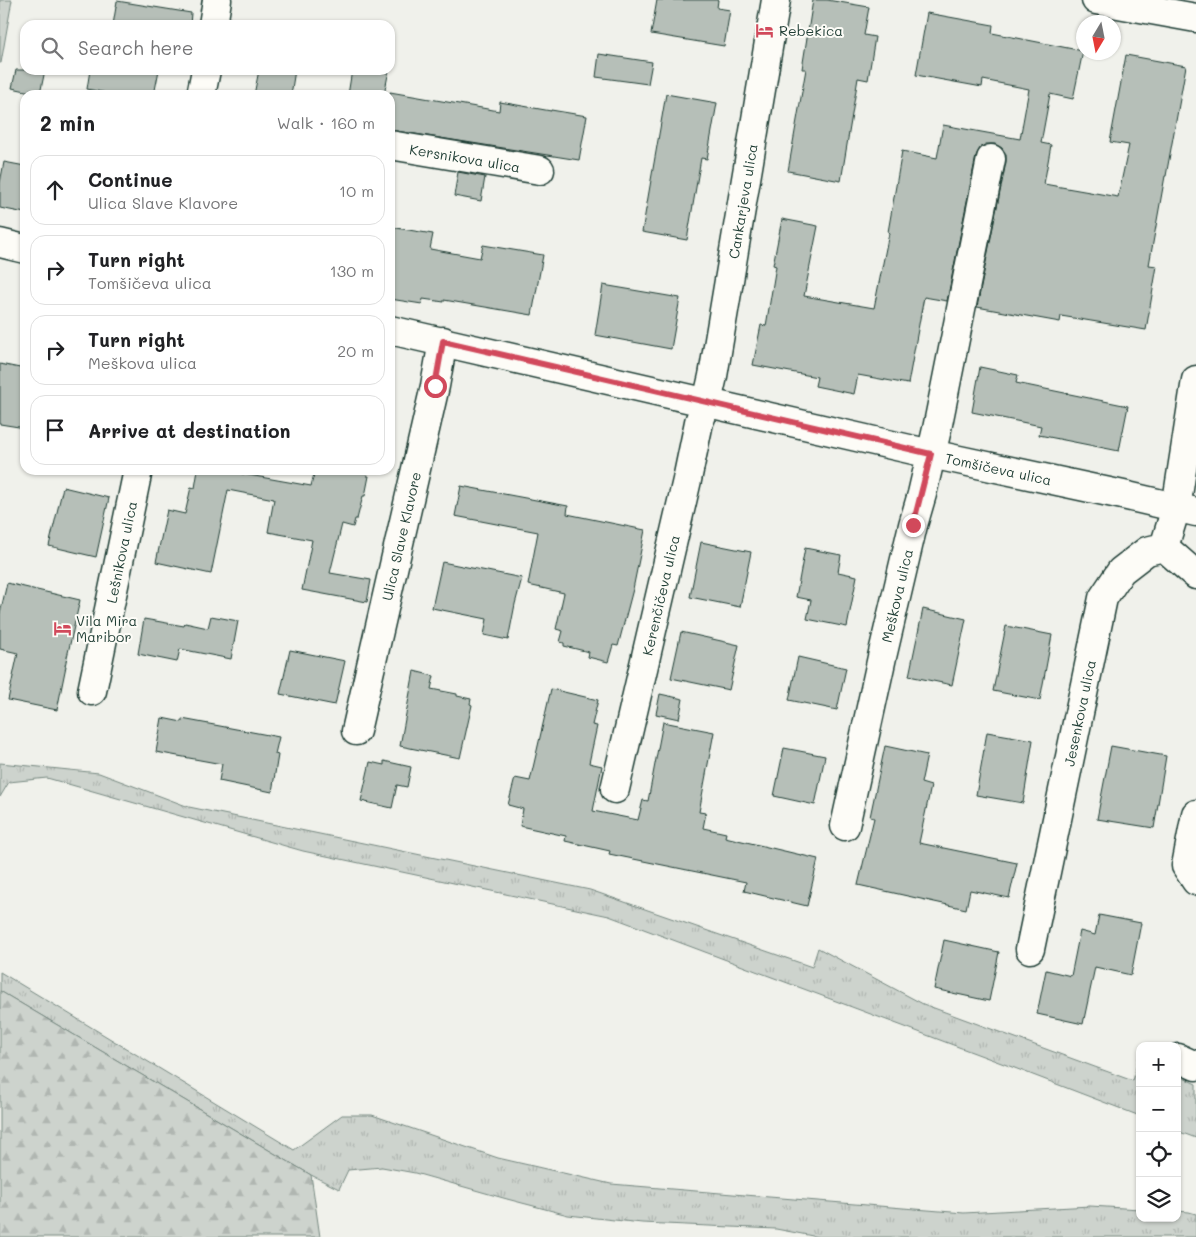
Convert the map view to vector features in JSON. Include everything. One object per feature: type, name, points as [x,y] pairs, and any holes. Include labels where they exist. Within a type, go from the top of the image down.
[{"type":"street","points":[[214,20],[217,0]]},
{"type":"street","name":"Cankarjeva ulica","points":[[707,402],[713,376],[776,0]]},
{"type":"street","points":[[1096,0],[1196,18]]},
{"type":"street","points":[[202,90],[205,75]]},
{"type":"street","name":"Kersnikova ulica","points":[[395,146],[540,170]]},
{"type":"street","name":"Meškova ulica","points":[[845,826],[882,657],[937,429],[991,159]]},
{"type":"street","points":[[0,243],[20,248]]},
{"type":"street","name":"Tomšičeva ulica","points":[[395,331],[931,454],[1186,510]]},
{"type":"street","name":"Ulica Slave Klavore","points":[[356,731],[433,395],[443,341]]},
{"type":"street","points":[[1196,380],[1186,510],[1164,547],[1196,575]]},
{"type":"street","name":"Kerenčičeva ulica","points":[[615,789],[694,443],[699,422],[707,402]]},
{"type":"street","name":"Lešnikova ulica","points":[[92,691],[137,475]]},
{"type":"street","name":"Jesenkova ulica","points":[[1030,949],[1103,598],[1121,571],[1147,551],[1164,547]]},
{"type":"street","points":[[1196,814],[1186,866],[1196,881]]},
{"type":"street","points":[[1181,1059],[1196,1066]]},
{"type":"green space","points":[[0,0],[12,0],[1,63],[0,63]]},
{"type":"green space","points":[[0,763],[99,773],[189,807],[590,890],[812,967],[818,948],[923,1004],[1133,1081],[1136,1068],[1136,1114],[609,916],[303,851],[47,778],[9,782],[0,797]]},
{"type":"green space","points":[[0,972],[294,1150],[342,1115],[372,1115],[498,1158],[611,1184],[964,1213],[1090,1206],[1136,1209],[1136,1222],[1181,1222],[1181,1211],[1189,1212],[1196,1214],[1196,1237],[818,1237],[776,1229],[642,1223],[568,1215],[415,1173],[382,1167],[348,1170],[339,1189],[311,1175],[0,991]]},
{"type":"green space","points":[[0,991],[311,1175],[320,1237],[0,1237]]},
{"type":"green space","points":[[1181,1077],[1196,1084],[1196,1138],[1181,1132]]},
{"type":"building","points":[[657,0],[718,0],[717,8],[730,10],[724,46],[651,34]]},
{"type":"building","points":[[813,0],[827,0],[869,7],[864,35],[875,37],[868,80],[858,78],[841,181],[788,171],[806,69],[802,69]]},
{"type":"building","points":[[117,1],[191,13],[190,20],[114,20]]},
{"type":"building","points":[[927,13],[993,25],[992,33],[1076,50],[1076,60],[1081,60],[1073,99],[1050,94],[1041,143],[1051,145],[1044,184],[1118,197],[1129,145],[1110,142],[1126,55],[1186,66],[1149,265],[1157,266],[1146,330],[1061,316],[1060,322],[977,307],[1006,162],[1006,154],[1002,148],[995,144],[986,144],[980,148],[976,156],[947,301],[924,297],[908,384],[858,375],[854,394],[815,386],[817,377],[753,365],[761,325],[766,326],[776,266],[773,265],[782,219],[818,226],[804,296],[874,308],[889,233],[902,151],[937,158],[943,125],[1020,139],[1029,89],[983,80],[982,87],[916,75]]},
{"type":"building","points":[[599,54],[652,62],[648,84],[596,77]]},
{"type":"building","points":[[16,70],[20,70],[20,75],[44,75],[41,90],[12,88]]},
{"type":"building","points":[[89,75],[158,75],[155,90],[87,89]]},
{"type":"building","points":[[258,75],[294,75],[292,90],[255,90]]},
{"type":"building","points":[[351,75],[388,75],[385,90],[349,90]]},
{"type":"building","points":[[395,93],[499,111],[500,102],[587,116],[579,160],[395,131]]},
{"type":"building","points":[[666,94],[717,103],[707,159],[701,158],[687,240],[642,232]]},
{"type":"building","points":[[4,162],[20,165],[20,212],[0,208],[0,183]]},
{"type":"building","points":[[458,172],[485,177],[481,201],[454,196]]},
{"type":"building","points":[[395,228],[433,234],[430,249],[480,258],[483,245],[543,255],[532,315],[444,300],[444,302],[423,299],[422,304],[395,300]]},
{"type":"building","points":[[603,285],[680,298],[671,349],[595,335]]},
{"type":"building","points":[[0,364],[20,368],[20,427],[0,424]]},
{"type":"building","points":[[980,367],[1018,375],[1016,383],[1128,406],[1119,451],[1039,435],[1041,426],[972,412]]},
{"type":"building","points":[[197,475],[249,475],[311,486],[314,475],[369,476],[365,496],[363,496],[353,527],[342,524],[330,573],[371,580],[367,602],[302,590],[312,540],[268,532],[274,499],[228,490],[211,574],[156,562],[167,510],[185,514],[191,487],[195,488]]},
{"type":"building","points":[[461,486],[568,506],[567,514],[645,530],[633,589],[618,646],[613,645],[608,662],[588,657],[589,652],[564,646],[564,643],[560,642],[563,631],[556,629],[564,593],[528,585],[538,532],[455,516]]},
{"type":"building","points":[[63,487],[109,498],[96,557],[49,546]]},
{"type":"building","points":[[701,542],[751,552],[740,607],[690,597]]},
{"type":"building","points":[[805,548],[841,555],[838,572],[857,576],[847,627],[807,619],[811,600],[796,597]]},
{"type":"building","points":[[442,562],[522,578],[508,640],[484,635],[487,619],[432,608]]},
{"type":"building","points":[[7,583],[80,600],[57,710],[8,700],[18,653],[0,649],[0,614]]},
{"type":"building","points":[[923,609],[966,619],[952,685],[909,676]]},
{"type":"building","points":[[211,616],[238,621],[231,659],[180,649],[177,662],[138,654],[144,619],[184,626],[185,623],[208,628]]},
{"type":"building","points":[[1006,626],[1052,635],[1040,700],[993,691]]},
{"type":"building","points":[[681,632],[739,645],[729,690],[671,678]]},
{"type":"building","points":[[290,650],[345,661],[335,705],[280,694]]},
{"type":"building","points":[[798,657],[846,668],[837,710],[789,700]]},
{"type":"building","points":[[414,671],[434,676],[431,689],[471,699],[470,704],[472,705],[460,758],[400,746]]},
{"type":"building","points":[[551,689],[598,700],[592,725],[597,726],[589,763],[602,766],[593,811],[638,820],[643,800],[648,801],[663,722],[714,732],[699,812],[706,813],[703,828],[726,833],[725,837],[818,859],[807,906],[744,891],[746,882],[609,854],[610,851],[565,841],[566,836],[520,826],[523,809],[508,805],[515,778],[530,781]]},
{"type":"building","points":[[660,694],[683,699],[679,719],[656,714]]},
{"type":"building","points":[[162,718],[182,722],[182,719],[279,737],[275,754],[278,755],[272,792],[219,781],[222,764],[156,752]]},
{"type":"building","points":[[987,732],[1033,740],[1023,803],[976,795]]},
{"type":"building","points":[[885,746],[927,755],[921,783],[931,786],[919,843],[1017,863],[1009,898],[970,890],[966,909],[858,885],[874,818],[870,817]]},
{"type":"building","points":[[1111,746],[1166,756],[1154,828],[1097,819]]},
{"type":"building","points":[[784,748],[825,756],[815,805],[774,796]]},
{"type":"building","points":[[384,761],[411,767],[407,787],[397,785],[392,808],[361,801],[370,762],[384,765]]},
{"type":"building","points":[[1099,915],[1141,923],[1131,975],[1095,967],[1083,1024],[1037,1014],[1046,970],[1071,976],[1080,931],[1095,935]]},
{"type":"building","points":[[944,940],[999,952],[989,1001],[934,989]]},
{"type":"place","name":"Rebekica","points":[[765,30]]},
{"type":"place","name":"Vila Mira Maribor","points":[[62,628]]},
{"type":"route","points":[[435,386],[443,341],[931,454],[913,525]]}]
